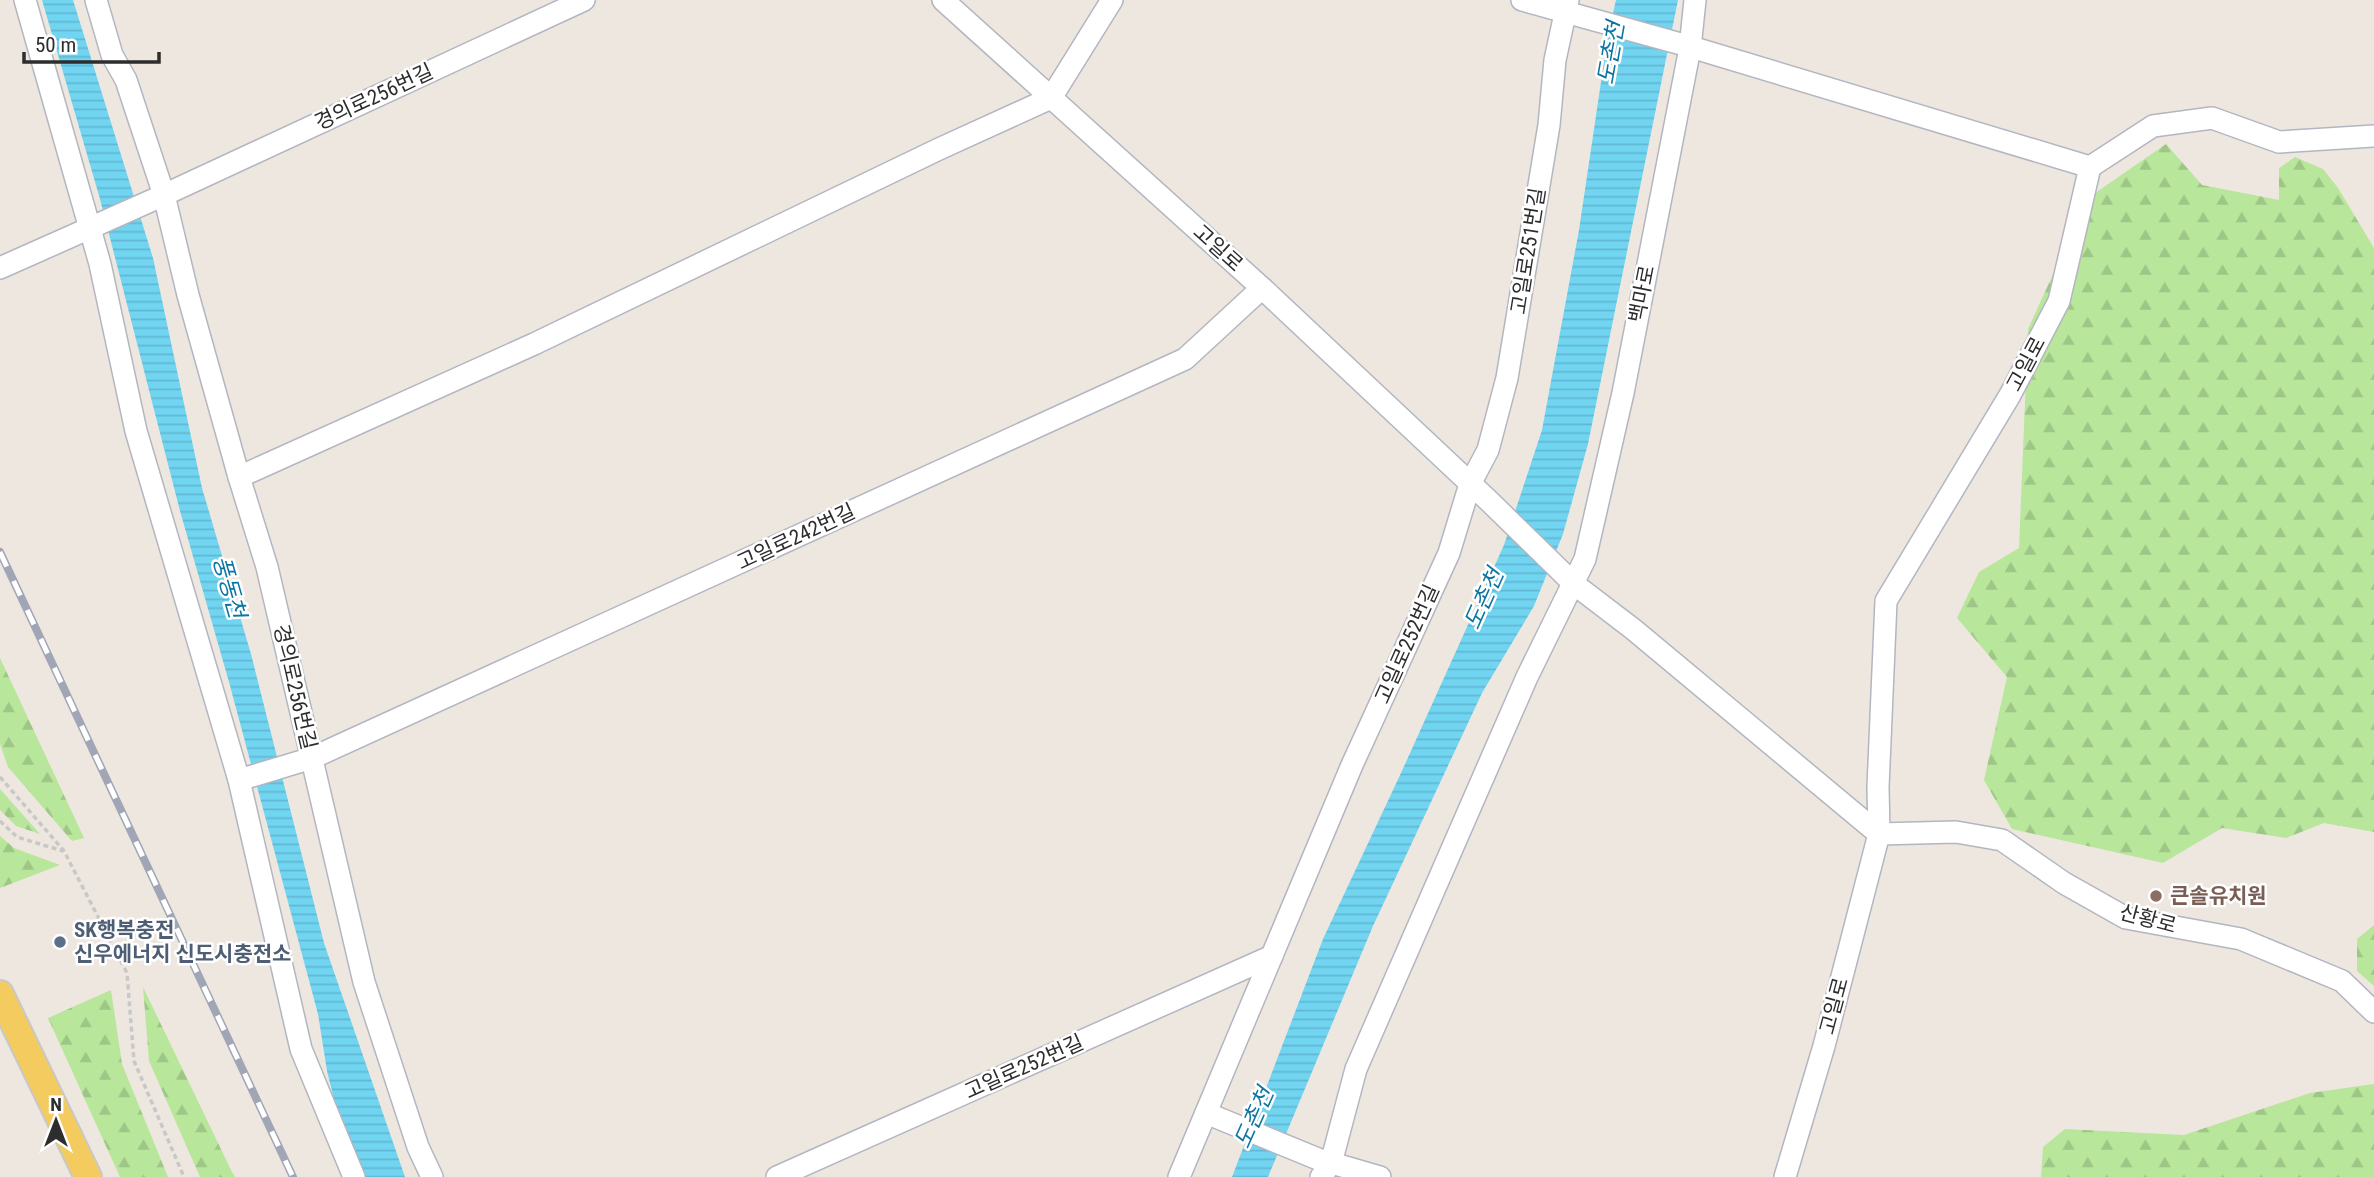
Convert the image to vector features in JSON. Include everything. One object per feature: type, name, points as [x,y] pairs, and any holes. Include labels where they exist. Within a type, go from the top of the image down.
[{"type":"main road","points":[[0,994],[88,1177]]},
{"type":"main road","points":[[0,1030],[71,1177]]},
{"type":"street","points":[[25,0],[97,224],[100,264],[136,431],[243,778],[301,1049],[354,1177]]},
{"type":"street","points":[[0,268],[156,198],[126,80],[112,55],[96,0]]},
{"type":"street","name":"경의로256번길","points":[[432,1177],[418,1147],[364,982],[305,761],[267,567],[188,295],[156,198],[584,0]]},
{"type":"street","name":"고일로","points":[[943,0],[1262,288],[1568,578]]},
{"type":"street","points":[[239,477],[534,344],[927,154],[1051,98],[1112,0]]},
{"type":"street","points":[[1522,0],[1566,7],[1586,18],[2090,167],[2153,126],[2212,118],[2279,142],[2374,136]]},
{"type":"street","name":"백마로","points":[[1324,1166],[1356,1069],[1568,578],[1584,559],[1602,491],[1695,0]]},
{"type":"street","name":"고일로251번길","points":[[1471,484],[1488,450],[1507,378],[1549,125],[1555,60],[1566,7]]},
{"type":"street","name":"고일로","points":[[1785,1177],[1824,1045],[1880,834],[1878,786],[1886,601],[2010,395],[2059,301],[2090,167]]},
{"type":"street","name":"고일로242번길","points":[[243,778],[305,761],[1185,359],[1262,288]]},
{"type":"street","name":"고일로252번길","points":[[1179,1177],[1352,765],[1449,553],[1471,484]]},
{"type":"street","points":[[1568,578],[1880,834]]},
{"type":"street","name":"산황로","points":[[1880,834],[1956,832],[2002,840],[2064,883],[2126,918],[2241,939],[2342,981],[2374,1012]]},
{"type":"street","name":"고일로252번길","points":[[777,1177],[1272,956]]},
{"type":"street","points":[[1206,1113],[1324,1166],[1380,1177]]},
{"type":"path","points":[[0,777],[64,851],[127,974],[134,1061],[184,1177]]},
{"type":"path","points":[[0,821],[17,837],[64,851]]},
{"type":"green space","points":[[2166,144],[2202,185],[2279,200],[2279,168],[2295,157],[2323,169],[2338,188],[2374,248],[2374,832],[2324,823],[2286,838],[2222,828],[2163,863],[2012,829],[1984,780],[2007,677],[1957,618],[1979,572],[2019,548],[2028,329],[2088,198]]},
{"type":"green space","points":[[0,658],[84,838],[72,841],[8,767],[0,744]]},
{"type":"green space","points":[[0,789],[40,834],[16,826],[0,810]]},
{"type":"green space","points":[[0,836],[14,848],[60,865],[0,888]]},
{"type":"green space","points":[[2374,925],[2374,986],[2357,971],[2357,939]]},
{"type":"green space","points":[[143,987],[235,1177],[200,1177],[149,1061]]},
{"type":"green space","points":[[111,990],[122,1064],[168,1177],[120,1177],[48,1018]]},
{"type":"green space","points":[[2374,1084],[2374,1177],[2041,1177],[2043,1147],[2065,1129],[2184,1135],[2310,1093]]},
{"type":"water","name":"풍동천","points":[[42,0],[73,0],[153,258],[202,488],[251,654],[324,943],[405,1177],[358,1177],[340,1123],[327,1071],[318,1014],[180,511],[100,199]]},
{"type":"water","name":"도촌천","points":[[1616,0],[1678,0],[1588,444],[1563,534],[1534,606],[1482,693],[1373,926],[1268,1177],[1232,1177],[1323,939],[1504,545],[1542,430],[1579,230],[1608,35]]},
{"type":"railway","points":[[0,552],[293,1177]]},
{"type":"place","name":"큰솔유치원","points":[[2156,896]]},
{"type":"place","name":"SK행복충전 신우에너지 신도시충전소","points":[[60,942]]}]
